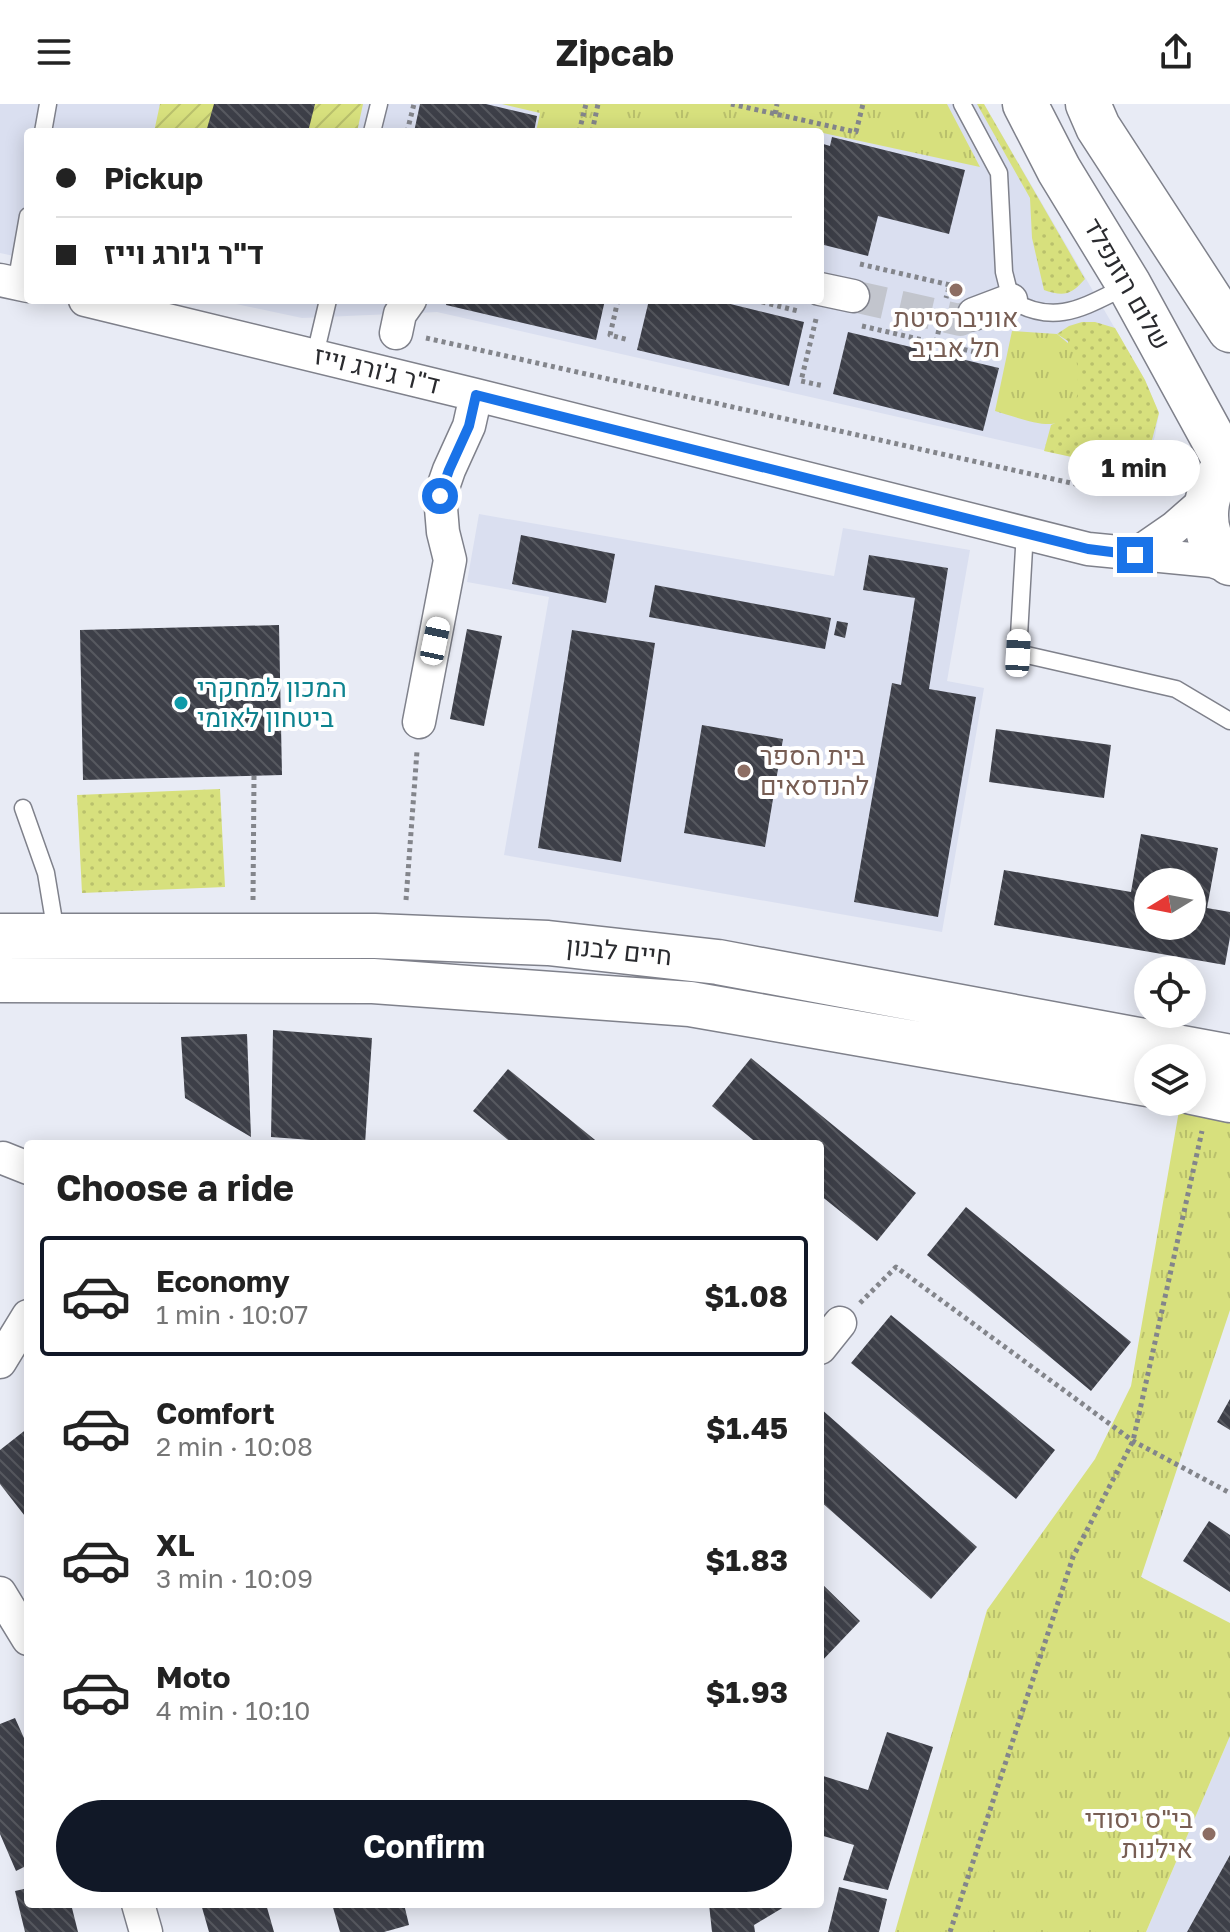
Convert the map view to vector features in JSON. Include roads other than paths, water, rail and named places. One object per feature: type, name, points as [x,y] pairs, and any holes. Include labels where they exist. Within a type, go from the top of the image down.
[{"type":"main road","name":"שלום רוזנפלד","points":[[1025,104],[1059,170],[1129,285],[1221,476]]},
{"type":"main road","points":[[1088,104],[1098,127],[1230,330]]},
{"type":"main road","points":[[1221,476],[1205,521],[1211,540],[1230,565]]},
{"type":"main road","name":"חיים לבנון","points":[[0,936],[403,937],[548,943],[718,962],[1230,1057]]},
{"type":"main road","name":"חיים לבנון","points":[[0,980],[373,981],[690,1004],[1134,1082]]},
{"type":"street","points":[[824,291],[856,311]]},
{"type":"street","points":[[974,314],[1011,300]]},
{"type":"street","name":"ד\"ר ג'ורג וייז","points":[[102,304],[1088,549],[1230,565]]},
{"type":"street","points":[[396,333],[400,314],[407,304]]},
{"type":"street","points":[[419,722],[450,560],[443,532],[440,496],[469,426],[476,395]]},
{"type":"street","points":[[1135,555],[1174,528],[1221,476]]},
{"type":"street","points":[[0,1362],[24,1323]]},
{"type":"street","points":[[0,1593],[24,1632]]},
{"type":"street","points":[[139,1908],[146,1932]]},
{"type":"lane","points":[[44,128],[48,104]]},
{"type":"lane","points":[[373,128],[379,104]]},
{"type":"lane","points":[[962,104],[999,173],[1004,272],[1011,300],[1031,311],[1051,314],[1083,307],[1129,285]]},
{"type":"lane","points":[[15,283],[24,237]]},
{"type":"lane","points":[[315,355],[327,304]]},
{"type":"lane","points":[[1025,531],[1018,653],[1176,689],[1230,721]]},
{"type":"lane","points":[[23,808],[46,873],[57,936]]},
{"type":"tunnel","points":[[853,296],[960,320],[974,314]]},
{"type":"place","name":"אוניברסיטת תל אביב","points":[[956,290]]},
{"type":"place","name":"המכון למחקרי ביטחון לאומי","points":[[181,703]]},
{"type":"place","name":"בית הספר להנדסאים","points":[[744,771]]},
{"type":"place","name":"בי\"ס יסודי אילנות","points":[[1209,1834]]}]
